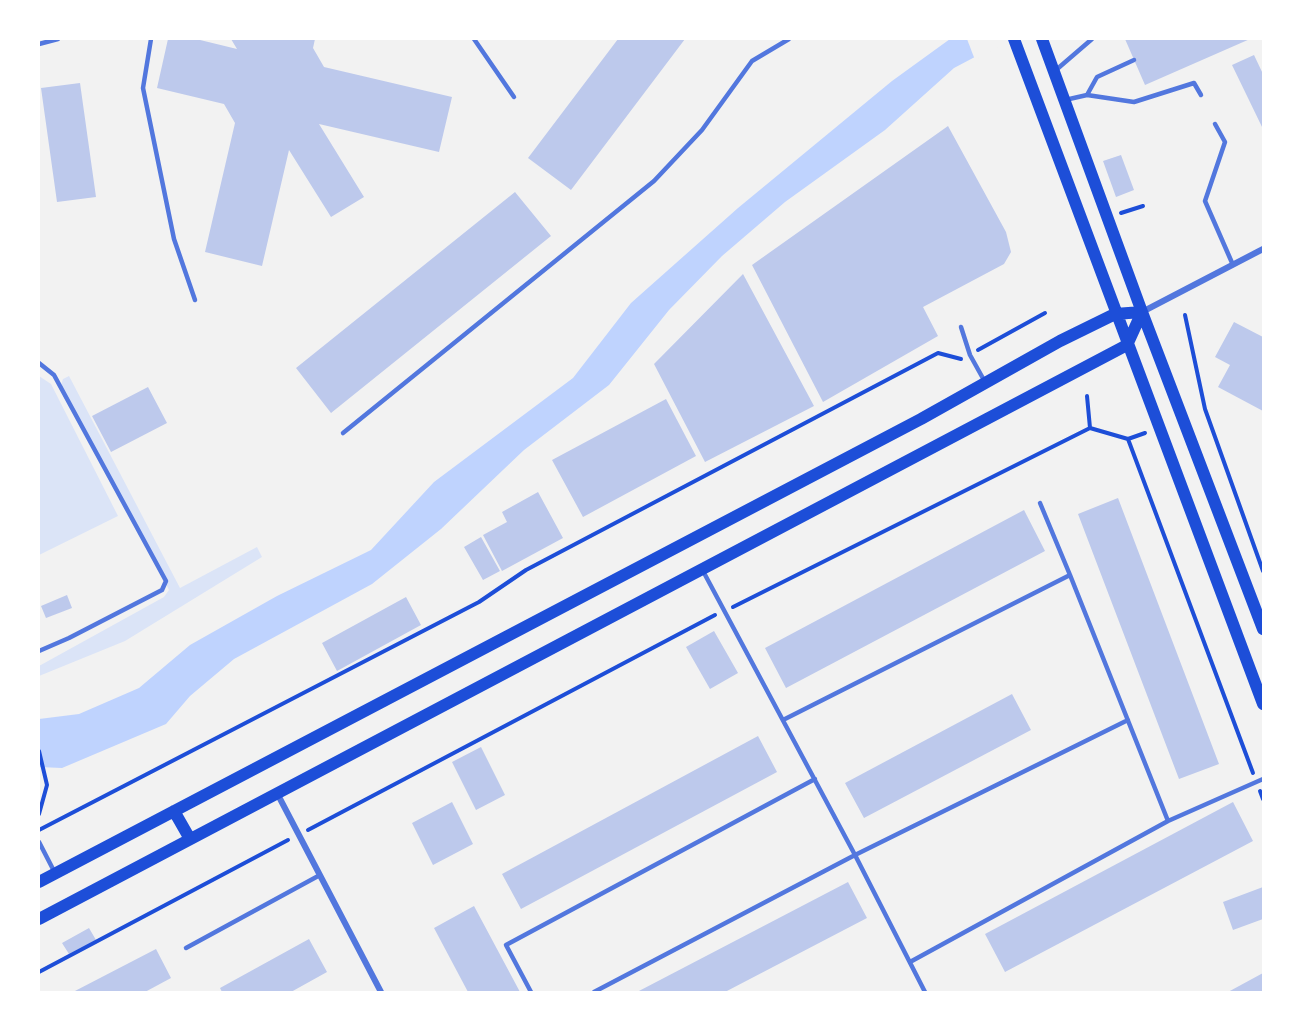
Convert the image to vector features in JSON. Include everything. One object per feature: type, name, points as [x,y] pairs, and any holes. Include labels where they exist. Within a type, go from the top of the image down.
[{"type":"main road","points":[[1014,39],[1115,314],[1263,704]]},
{"type":"main road","points":[[1043,42],[1142,312],[1263,629]]},
{"type":"main road","points":[[39,882],[986,384],[1060,341],[1115,314],[1142,312]]},
{"type":"main road","points":[[39,919],[1127,345],[1142,312]]},
{"type":"main road","points":[[174,811],[190,839]]},
{"type":"street","points":[[1142,312],[1263,249]]},
{"type":"street","points":[[277,793],[381,992]]},
{"type":"lane","points":[[39,44],[58,39]]},
{"type":"lane","points":[[151,39],[143,88],[174,239],[195,300]]},
{"type":"lane","points":[[474,39],[514,97]]},
{"type":"lane","points":[[343,433],[654,181],[702,130],[752,61],[789,39]]},
{"type":"lane","points":[[1054,71],[1092,39]]},
{"type":"lane","points":[[1087,95],[1097,76],[1134,60]]},
{"type":"lane","points":[[1065,100],[1087,95],[1134,102],[1194,82],[1201,95]]},
{"type":"lane","points":[[1215,124],[1225,142],[1204,201],[1233,265]]},
{"type":"lane","points":[[961,327],[970,355],[986,384]]},
{"type":"lane","points":[[39,363],[54,375],[166,581],[162,590],[69,639],[39,651]]},
{"type":"lane","points":[[1040,504],[1168,821]]},
{"type":"lane","points":[[702,569],[815,779],[925,992]]},
{"type":"lane","points":[[783,720],[1070,575]]},
{"type":"lane","points":[[594,992],[855,855],[1128,720]]},
{"type":"lane","points":[[531,992],[506,945],[815,779]]},
{"type":"lane","points":[[910,962],[1168,821],[1263,780]]},
{"type":"lane","points":[[39,842],[55,873]]},
{"type":"lane","points":[[186,948],[320,876]]},
{"type":"path","points":[[1120,214],[1143,206]]},
{"type":"path","points":[[39,830],[479,603],[526,570],[938,353],[959,360],[1045,313]]},
{"type":"path","points":[[1185,315],[1205,409],[1263,571]]},
{"type":"path","points":[[1087,396],[1090,428]]},
{"type":"path","points":[[1199,411],[1205,409]]},
{"type":"path","points":[[39,972],[725,610],[1090,428],[1128,439],[1145,432]]},
{"type":"path","points":[[1128,439],[1263,799]]},
{"type":"path","points":[[39,751],[46,785],[39,814]]},
{"type":"shaded area","points":[[39,376],[51,384],[118,516],[39,555]]},
{"type":"shaded area","points":[[69,376],[180,588],[257,547],[262,557],[125,641],[39,676],[39,666],[164,597],[169,590],[61,386],[63,379]]},
{"type":"water","points":[[950,39],[1009,39],[954,68],[885,130],[785,202],[722,256],[669,310],[609,385],[524,450],[441,529],[372,584],[234,659],[190,696],[166,724],[62,768],[39,767],[39,719],[79,714],[139,688],[190,645],[277,596],[371,550],[434,482],[573,378],[631,303],[738,208],[892,81]]},
{"type":"pier","points":[[967,39],[1012,39],[975,60]]},
{"type":"building","points":[[168,39],[196,39],[237,49],[231,39],[315,39],[313,48],[324,67],[452,97],[439,152],[319,124],[364,197],[331,217],[289,150],[262,266],[205,252],[235,123],[224,104],[157,88]]},
{"type":"building","points":[[618,39],[685,39],[571,190],[528,158]]},
{"type":"building","points":[[1125,39],[1250,39],[1145,85]]},
{"type":"building","points":[[1254,55],[1263,74],[1263,129],[1232,65]]},
{"type":"building","points":[[80,83],[96,197],[57,202],[41,88]]},
{"type":"building","points":[[948,126],[1006,232],[1011,252],[1004,264],[923,307],[938,336],[823,402],[752,265]]},
{"type":"building","points":[[1121,155],[1134,190],[1116,197],[1103,161]]},
{"type":"building","points":[[515,192],[551,236],[331,413],[296,368]]},
{"type":"building","points":[[743,274],[814,406],[705,462],[654,364]]},
{"type":"building","points":[[1234,322],[1263,337],[1263,411],[1218,387],[1230,365],[1215,357]]},
{"type":"building","points":[[148,387],[167,423],[111,452],[92,416]]},
{"type":"building","points":[[666,399],[696,456],[583,517],[552,460]]},
{"type":"building","points":[[538,492],[563,538],[502,571],[483,535],[507,522],[502,512]]},
{"type":"building","points":[[1118,498],[1219,764],[1179,779],[1078,514]]},
{"type":"building","points":[[1024,510],[1045,551],[786,688],[765,648]]},
{"type":"building","points":[[481,537],[500,571],[483,580],[464,547]]},
{"type":"building","points":[[67,595],[72,608],[46,618],[41,606]]},
{"type":"building","points":[[406,597],[421,625],[337,671],[322,643]]},
{"type":"building","points":[[714,631],[738,673],[710,689],[686,647]]},
{"type":"building","points":[[1012,694],[1031,730],[864,818],[845,783]]},
{"type":"building","points":[[758,736],[777,772],[521,909],[502,874]]},
{"type":"building","points":[[481,747],[505,795],[476,810],[452,762]]},
{"type":"building","points":[[452,802],[473,844],[433,865],[412,823]]},
{"type":"building","points":[[1233,802],[1253,841],[1005,972],[985,934]]},
{"type":"building","points":[[848,882],[867,918],[725,992],[637,992]]},
{"type":"building","points":[[1263,887],[1263,919],[1233,930],[1223,902]]},
{"type":"building","points":[[474,906],[520,992],[468,992],[434,928]]},
{"type":"building","points":[[89,928],[96,940],[69,954],[62,943]]},
{"type":"building","points":[[309,939],[327,972],[291,992],[222,992],[220,988]]},
{"type":"building","points":[[156,949],[171,978],[145,992],[73,992]]},
{"type":"building","points":[[1263,973],[1263,992],[1228,992]]}]
